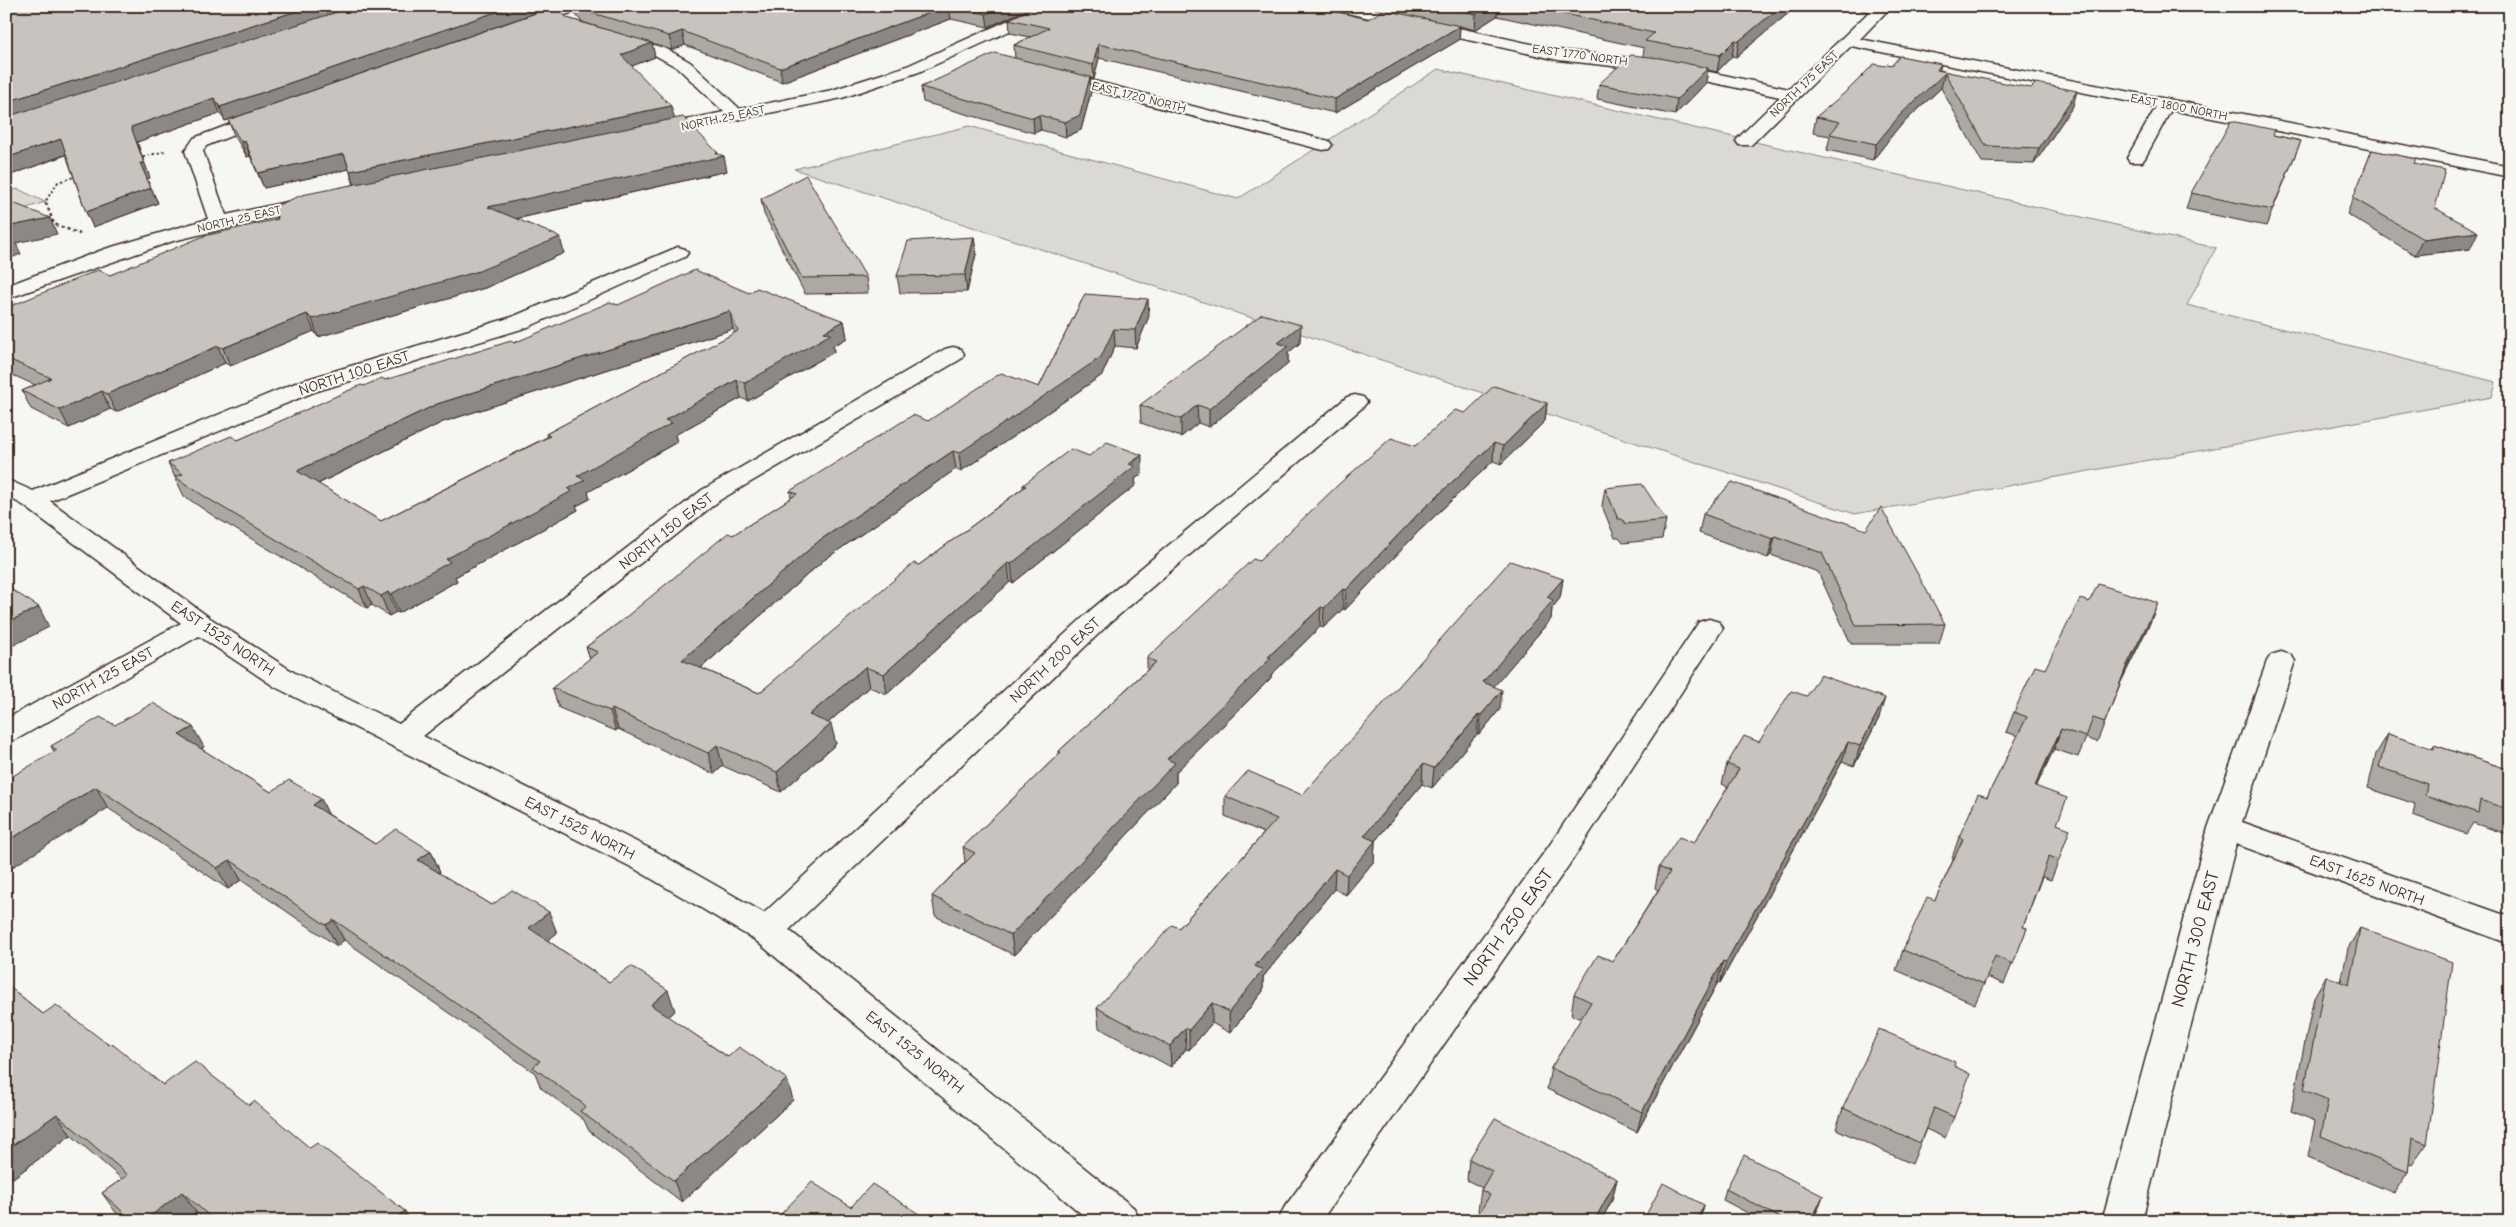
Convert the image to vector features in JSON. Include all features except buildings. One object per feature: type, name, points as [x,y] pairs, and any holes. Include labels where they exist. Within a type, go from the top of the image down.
[{"type":"street","points":[[547,6],[571,13]]},
{"type":"street","name":"NORTH 25 EAST","points":[[640,135],[836,94],[913,69],[1053,6]]},
{"type":"street","name":"NORTH 175 EAST","points":[[1746,141],[1881,9],[1866,6]]},
{"type":"street","name":"EAST 1770 NORTH","points":[[1349,7],[1558,55],[1658,66],[1793,95]]},
{"type":"street","points":[[515,28],[571,13]]},
{"type":"street","points":[[604,35],[659,51],[684,65],[737,115]]},
{"type":"street","name":"EAST 1800 NORTH","points":[[1848,42],[2510,172]]},
{"type":"street","points":[[954,50],[976,56]]},
{"type":"street","name":"EAST 1720 NORTH","points":[[1044,73],[1323,145]]},
{"type":"street","points":[[2136,158],[2166,104]]},
{"type":"street","points":[[220,222],[194,151],[200,142],[234,126],[280,110]]},
{"type":"street","name":"NORTH 25 EAST","points":[[6,294],[77,265],[220,222],[327,200]]},
{"type":"street","name":"NORTH 100 EAST","points":[[19,493],[306,387],[520,322],[678,253]]},
{"type":"street","name":"NORTH 150 EAST","points":[[401,738],[712,495],[953,354]]},
{"type":"street","name":"NORTH 200 EAST","points":[[767,931],[1102,615],[1355,402]]},
{"type":"street","name":"EAST 1525 NORTH","points":[[19,493],[200,624],[285,680],[647,861],[767,931],[1120,1221]]},
{"type":"street","name":"NORTH 125 EAST","points":[[6,732],[200,624]]},
{"type":"street","name":"NORTH 250 EAST","points":[[1298,1221],[1560,854],[1709,628]]},
{"type":"street","name":"NORTH 300 EAST","points":[[2122,1221],[2224,828],[2281,661]]},
{"type":"street","name":"EAST 1625 NORTH","points":[[2224,828],[2510,931]]},
{"type":"path","points":[[138,158],[174,149]]},
{"type":"path","points":[[82,234],[54,224],[45,202],[58,182],[84,174]]},
{"type":"shaded area","points":[[1438,69],[2216,248],[2187,305],[2496,382],[2492,397],[1855,514],[794,169],[969,126],[1238,199]]},
{"type":"shaded area","points":[[18,189],[45,202],[6,215],[6,193]]}]
